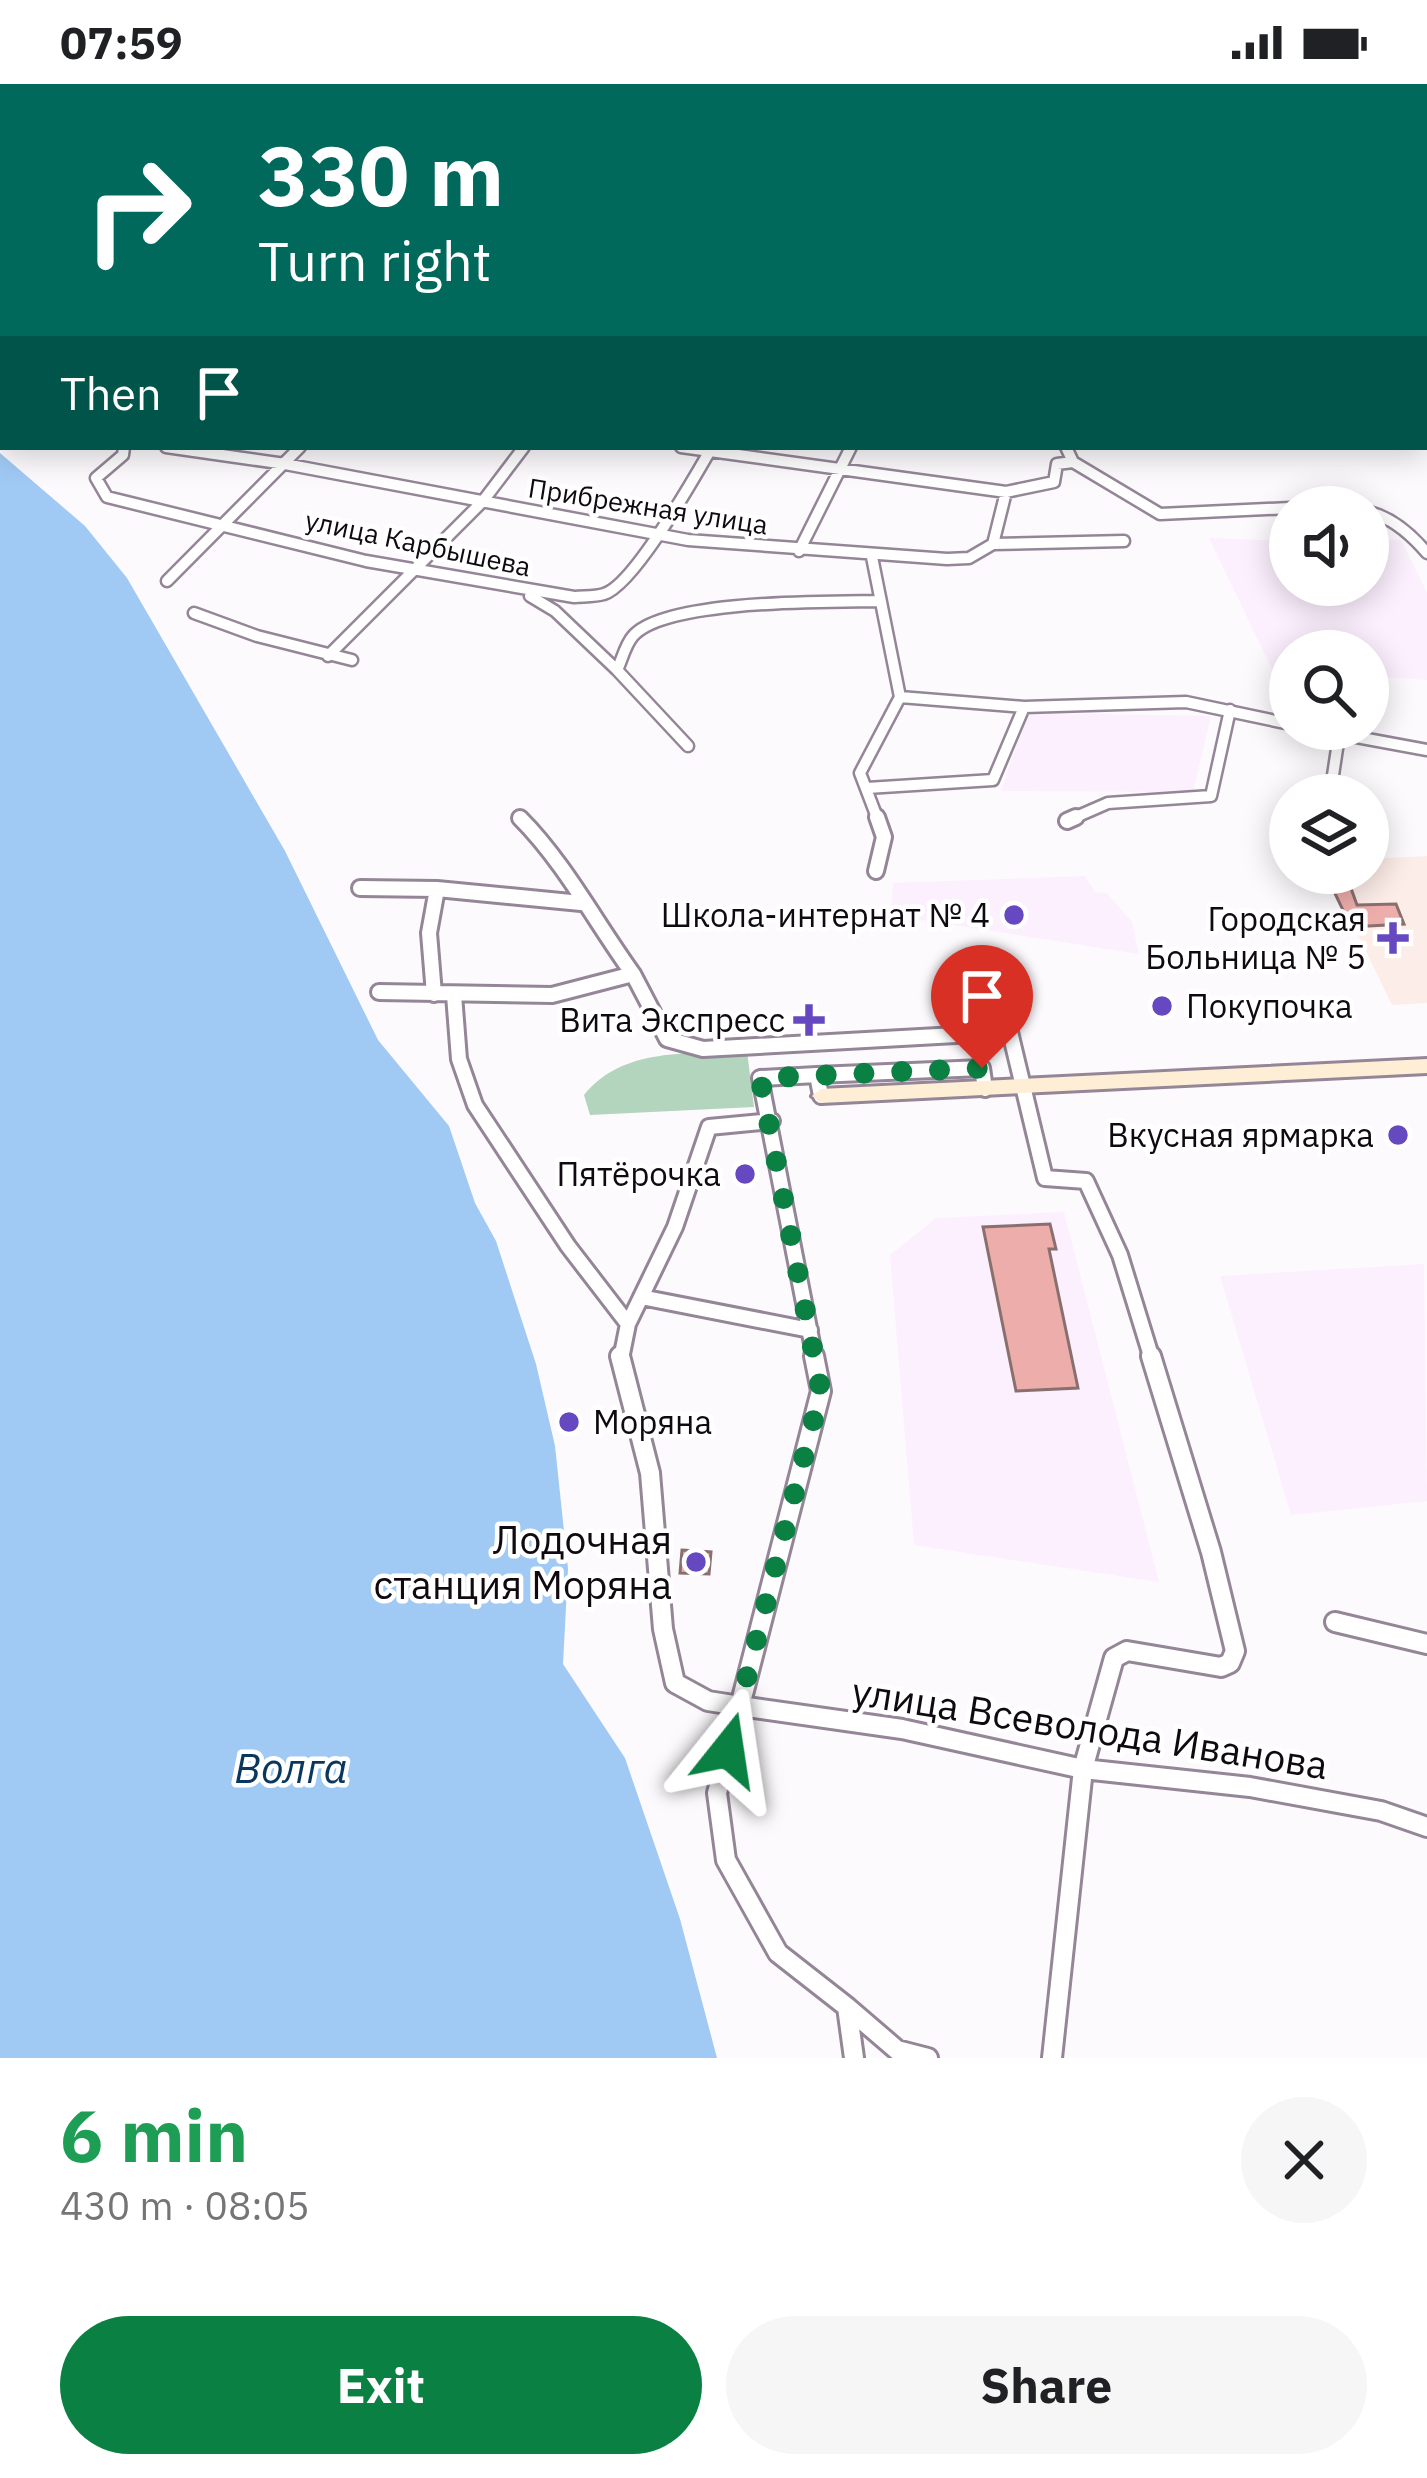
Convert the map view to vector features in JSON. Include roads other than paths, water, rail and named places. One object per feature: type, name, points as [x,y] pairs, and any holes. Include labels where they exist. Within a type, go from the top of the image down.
[{"type":"street","name":"улица Карбышева","points":[[124,450],[96,478],[107,496],[413,572],[577,601],[606,594],[628,575],[711,450]]},
{"type":"street","name":"Прибрежная улица","points":[[187,450],[655,532],[799,551],[969,558],[993,544],[1124,541]]},
{"type":"street","points":[[167,581],[297,450]]},
{"type":"street","points":[[328,656],[483,501],[522,450]]},
{"type":"street","points":[[723,450],[1006,492],[1054,482],[1057,464],[1073,462]]},
{"type":"street","points":[[799,551],[850,450]]},
{"type":"street","points":[[1067,450],[1073,462],[1160,514],[1269,509]]},
{"type":"street","points":[[993,544],[1006,492]]},
{"type":"street","points":[[1389,515],[1424,549]]},
{"type":"street","points":[[872,557],[900,697],[860,773],[884,837],[877,871]]},
{"type":"street","points":[[518,591],[555,611],[688,746]]},
{"type":"street","points":[[617,670],[634,634],[655,622],[720,608],[880,601]]},
{"type":"street","points":[[194,613],[352,660]]},
{"type":"street","points":[[900,697],[1024,707],[1168,702],[1269,719]]},
{"type":"street","points":[[866,788],[992,780],[1024,707]]},
{"type":"street","points":[[1067,821],[1108,803],[1211,796],[1230,710]]},
{"type":"street","points":[[1389,742],[1427,750]]},
{"type":"street","points":[[520,818],[548,846],[580,903],[633,974],[667,1039],[680,1046],[703,1049],[1010,1031],[1045,1178],[1085,1181],[1120,1255],[1210,1552],[1235,1651],[1230,1664],[1221,1667],[1127,1651],[1114,1658],[1083,1769],[1052,2058]]},
{"type":"street","points":[[360,888],[437,889],[580,903]]},
{"type":"street","points":[[434,994],[429,933],[437,889]]},
{"type":"street","points":[[379,992],[551,995],[633,974]]},
{"type":"street","points":[[454,995],[452,1031],[461,1071],[481,1118],[512,1158],[555,1234],[628,1324],[675,1227],[709,1127],[772,1121]]},
{"type":"street","points":[[817,1075],[821,1096],[1427,1066]]},
{"type":"street","points":[[928,2058],[897,2050],[778,1953],[726,1861],[717,1793],[821,1391],[760,1078],[982,1068],[986,1089]]},
{"type":"street","points":[[641,1297],[810,1330]]},
{"type":"street","name":"улица Всеволода Иванова","points":[[628,1324],[620,1356],[650,1473],[663,1629],[674,1683],[708,1701],[902,1729],[1083,1769],[1250,1786],[1381,1810],[1427,1827]]},
{"type":"street","points":[[1334,1622],[1427,1644]]},
{"type":"street","points":[[847,2007],[854,2058]]},
{"type":"water","name":"Волга","points":[[0,453],[85,526],[127,578],[285,851],[378,1040],[449,1126],[475,1203],[496,1241],[536,1364],[555,1446],[568,1569],[563,1664],[625,1758],[680,1919],[717,2058],[0,2058]]},
{"type":"place","name":"Школа-интернат № 4","points":[[1014,915]]},
{"type":"place","name":"Городская Больница № 5","points":[[1393,938]]},
{"type":"place","name":"Покупочка","points":[[1162,1006]]},
{"type":"place","name":"Вита Экспресс","points":[[809,1020]]},
{"type":"place","name":"Вкусная ярмарка","points":[[1398,1135]]},
{"type":"place","name":"Пятёрочка","points":[[745,1174]]},
{"type":"place","name":"Моряна","points":[[569,1422]]},
{"type":"place","name":"Лодочная станция Моряна","points":[[696,1562]]}]
